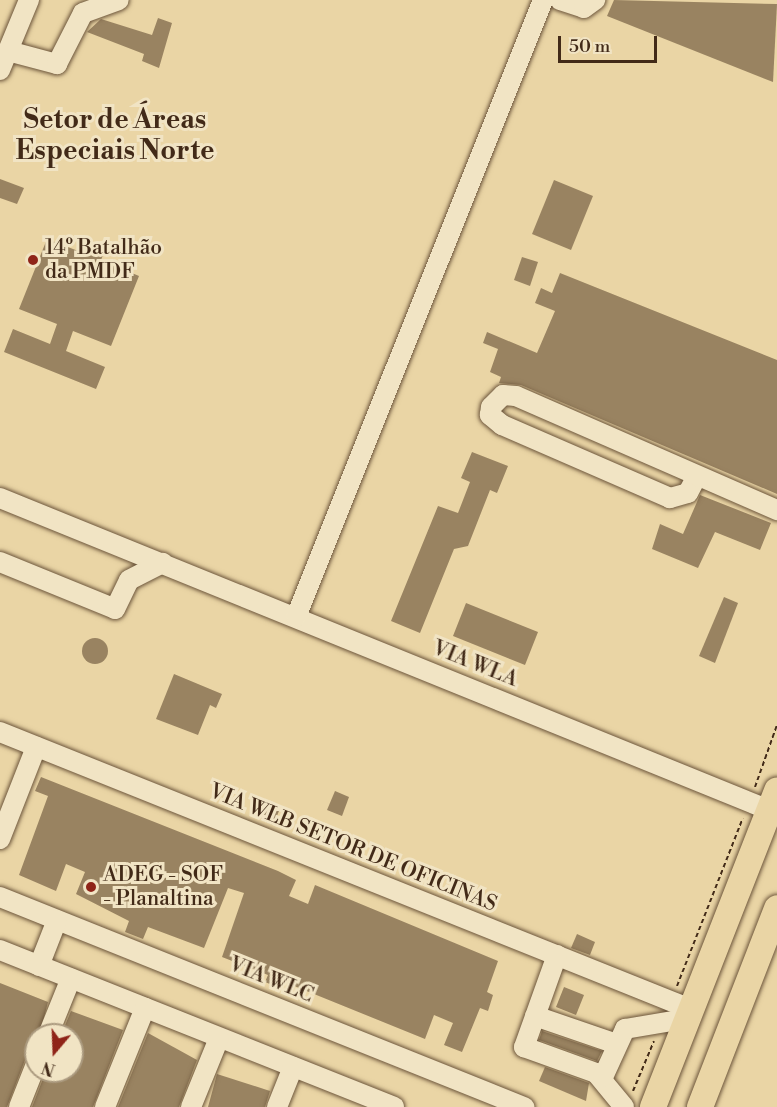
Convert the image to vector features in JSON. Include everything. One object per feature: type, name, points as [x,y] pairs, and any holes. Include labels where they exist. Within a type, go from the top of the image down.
[{"type":"main road","points":[[636,1104],[765,801]]},
{"type":"main road","points":[[700,1107],[777,908]]},
{"type":"street","points":[[0,70],[28,0]]},
{"type":"street","points":[[8,51],[57,64],[84,13],[119,0]]},
{"type":"street","points":[[296,617],[543,0]]},
{"type":"street","points":[[560,0],[584,8],[595,0]]},
{"type":"street","points":[[697,476],[678,499],[494,421],[491,407],[496,398],[510,394],[777,510]]},
{"type":"street","points":[[606,470],[604,451],[618,442]]},
{"type":"street","name":"VIA WLA","points":[[0,498],[765,801]]},
{"type":"street","points":[[121,546],[129,580]]},
{"type":"street","points":[[0,562],[115,609],[129,580],[164,563]]},
{"type":"street","name":"VIA WLB SETOR DE OFICINAS","points":[[0,732],[557,955],[676,1013]]},
{"type":"street","points":[[0,839],[36,747]]},
{"type":"street","name":"VIA WLC","points":[[0,897],[524,1107]]},
{"type":"street","points":[[39,966],[57,920]]},
{"type":"street","points":[[0,950],[293,1067],[364,1101],[394,1107]]},
{"type":"street","points":[[557,955],[524,1047],[603,1077],[636,1104]]},
{"type":"street","points":[[53,1023],[71,978]]},
{"type":"street","points":[[105,1107],[145,1008]]},
{"type":"street","points":[[603,1077],[617,1044],[631,1026],[676,1013]]},
{"type":"street","points":[[535,1016],[617,1044]]},
{"type":"street","points":[[191,1107],[219,1038]]},
{"type":"street","points":[[277,1107],[293,1067]]},
{"type":"street","points":[[19,1107],[28,1083]]},
{"type":"path","points":[[636,1104],[765,801],[777,725]]},
{"type":"building","points":[[614,0],[777,4],[773,82],[607,16]]},
{"type":"building","points":[[158,18],[172,23],[159,68],[142,61],[144,54],[87,32],[101,19],[152,35]]},
{"type":"building","points":[[0,179],[24,188],[17,204],[0,198]]},
{"type":"building","points":[[554,180],[593,196],[571,250],[532,234]]},
{"type":"building","points":[[47,239],[86,254],[89,247],[104,253],[101,260],[139,276],[111,346],[73,331],[66,351],[105,367],[96,389],[4,352],[13,329],[50,344],[57,324],[19,309]]},
{"type":"building","points":[[522,257],[538,262],[530,286],[514,280]]},
{"type":"building","points":[[560,273],[777,360],[777,494],[521,385],[499,383],[501,377],[490,372],[498,349],[483,343],[487,332],[537,353],[555,311],[535,303],[541,288],[552,293]]},
{"type":"building","points":[[472,452],[508,466],[497,493],[490,490],[468,546],[454,549],[420,633],[391,621],[438,506],[458,513],[470,482],[461,478]]},
{"type":"building","points":[[700,495],[771,523],[760,550],[715,532],[698,568],[652,549],[660,524],[683,534]]},
{"type":"building","points":[[724,597],[738,603],[715,663],[699,656]]},
{"type":"building","points":[[466,603],[538,632],[525,665],[453,636]]},
{"type":"building","points":[[95,638],[104,642],[108,651],[104,660],[95,664],[86,660],[82,651],[86,642]]},
{"type":"building","points":[[174,674],[222,694],[216,708],[210,705],[198,735],[156,719]]},
{"type":"building","points":[[41,777],[278,871],[296,880],[289,896],[308,904],[315,885],[498,961],[487,992],[493,995],[488,1011],[480,1008],[462,1052],[444,1045],[453,1023],[434,1015],[425,1039],[277,979],[275,986],[265,982],[268,975],[222,957],[244,893],[228,888],[204,948],[148,927],[143,939],[125,932],[129,921],[76,894],[85,872],[66,864],[56,891],[19,875],[48,796],[35,791]]},
{"type":"building","points":[[335,791],[349,797],[342,816],[327,810]]},
{"type":"building","points":[[268,806],[279,811],[273,825],[261,820]]},
{"type":"building","points":[[577,934],[595,942],[590,955],[571,948]]},
{"type":"building","points":[[0,983],[48,1002],[43,1023],[24,1023],[24,1063],[7,1107],[0,1107]]},
{"type":"building","points":[[564,987],[584,995],[576,1015],[556,1007]]},
{"type":"building","points":[[71,1011],[123,1030],[93,1107],[32,1107],[41,1083],[84,1083],[84,1023],[66,1023]]},
{"type":"building","points":[[542,1031],[602,1051],[597,1061],[539,1040]]},
{"type":"building","points":[[148,1033],[197,1060],[179,1107],[118,1107]]},
{"type":"building","points":[[545,1067],[589,1083],[586,1101],[539,1081]]},
{"type":"building","points":[[217,1074],[270,1091],[265,1107],[208,1107]]},
{"type":"place","name":"14º Batalhão da PMDF","points":[[33,260]]},
{"type":"place","name":"ADEG - SOF - Planaltina","points":[[91,887]]},
{"type":"district","name":"Setor de Áreas Especiais Norte","points":[[115,136]]}]
